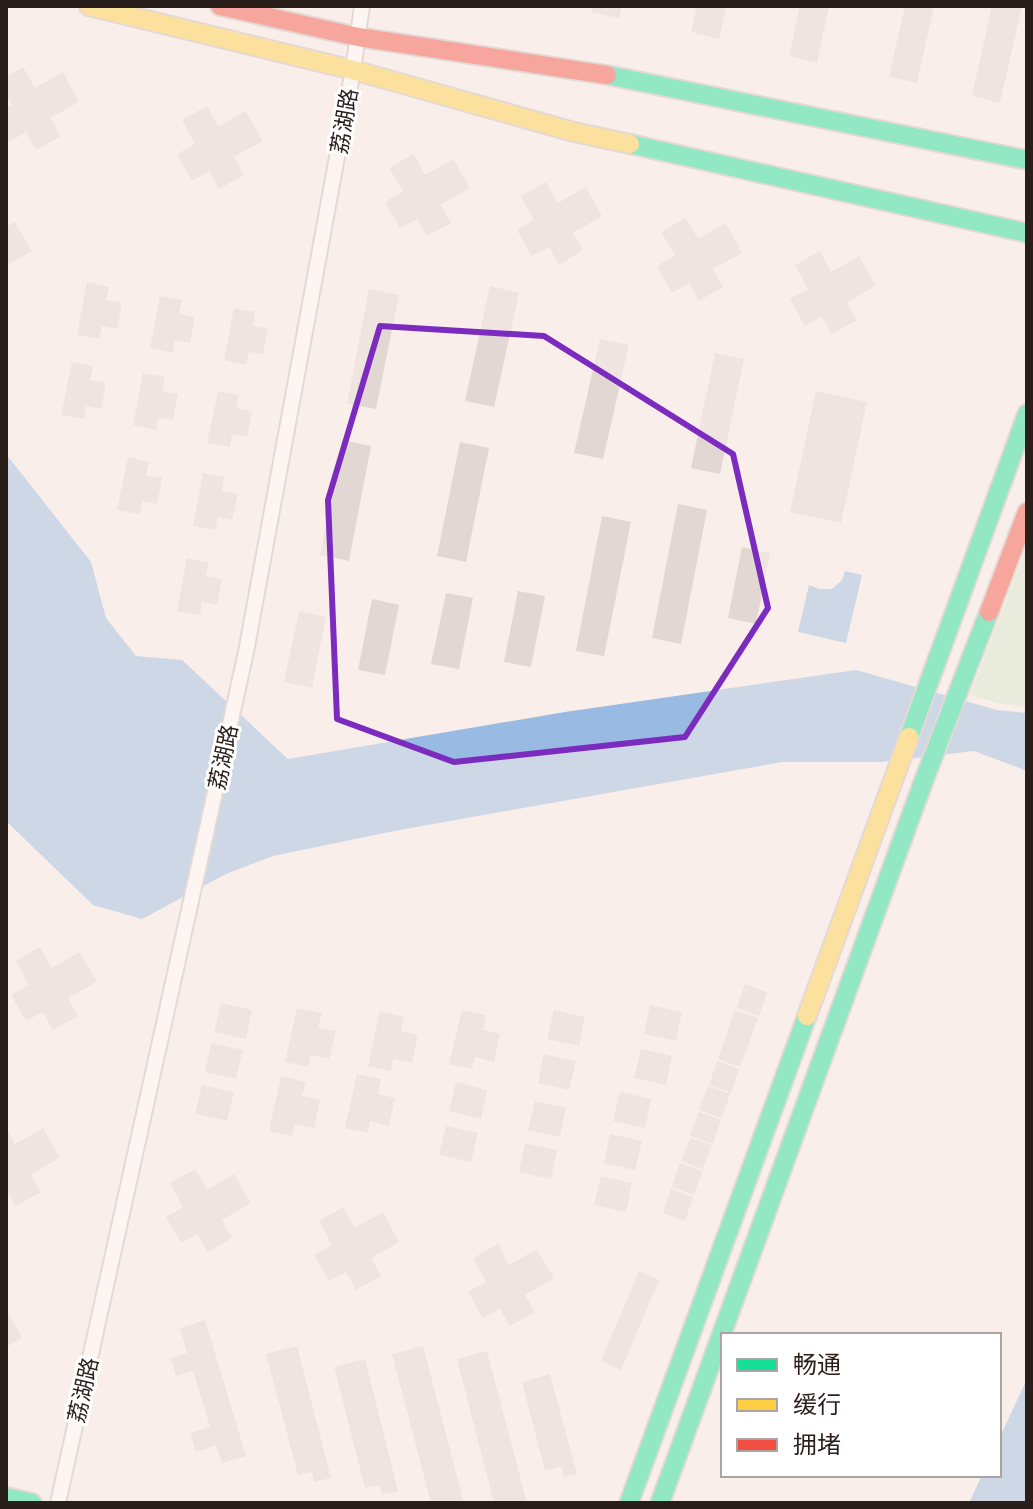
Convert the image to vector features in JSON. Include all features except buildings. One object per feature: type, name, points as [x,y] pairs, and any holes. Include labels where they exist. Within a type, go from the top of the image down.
[{"type":"main road","points":[[89,6],[353,70],[574,132],[1027,233]]},
{"type":"main road","points":[[220,6],[358,37],[571,68],[1027,160]]},
{"type":"main road","points":[[629,1503],[1027,414]]},
{"type":"main road","points":[[722,1333],[924,780],[1027,512]]},
{"type":"main road","points":[[660,1503],[721,1336]]},
{"type":"main road","points":[[6,1497],[32,1503]]},
{"type":"street","name":"荔湖路","points":[[58,1503],[246,652],[353,70],[362,6]]},
{"type":"highlighted area","points":[[380,326],[544,336],[733,454],[768,608],[685,737],[454,762],[337,719],[328,500]]},
{"type":"green space","points":[[1027,546],[1027,707],[1001,704],[970,695]]},
{"type":"water","points":[[6,454],[91,562],[106,618],[136,656],[182,660],[288,759],[565,712],[856,670],[997,710],[1027,713],[1027,771],[974,751],[881,762],[782,762],[394,831],[273,856],[226,874],[142,919],[93,905],[6,821]]},
{"type":"water","points":[[845,571],[862,575],[846,643],[798,632],[809,585],[832,589],[842,580]]},
{"type":"water","points":[[1027,1379],[1027,1503],[969,1503],[981,1477],[1001,1477],[1001,1435]]},
{"type":"traffic: fast","points":[[607,75],[1027,160]]},
{"type":"traffic: fast","points":[[630,144],[1027,233]]},
{"type":"traffic: fast","points":[[909,737],[1027,414]]},
{"type":"traffic: fast","points":[[722,1333],[924,780],[989,612]]},
{"type":"traffic: fast","points":[[629,1503],[807,1016]]},
{"type":"traffic: fast","points":[[660,1503],[721,1336]]},
{"type":"traffic: fast","points":[[6,1497],[32,1503]]},
{"type":"traffic: slow","points":[[89,6],[353,70],[574,132],[630,144]]},
{"type":"traffic: slow","points":[[807,1016],[909,737]]},
{"type":"traffic: jam","points":[[220,6],[358,37],[607,75]]},
{"type":"traffic: jam","points":[[989,612],[1027,512]]}]
